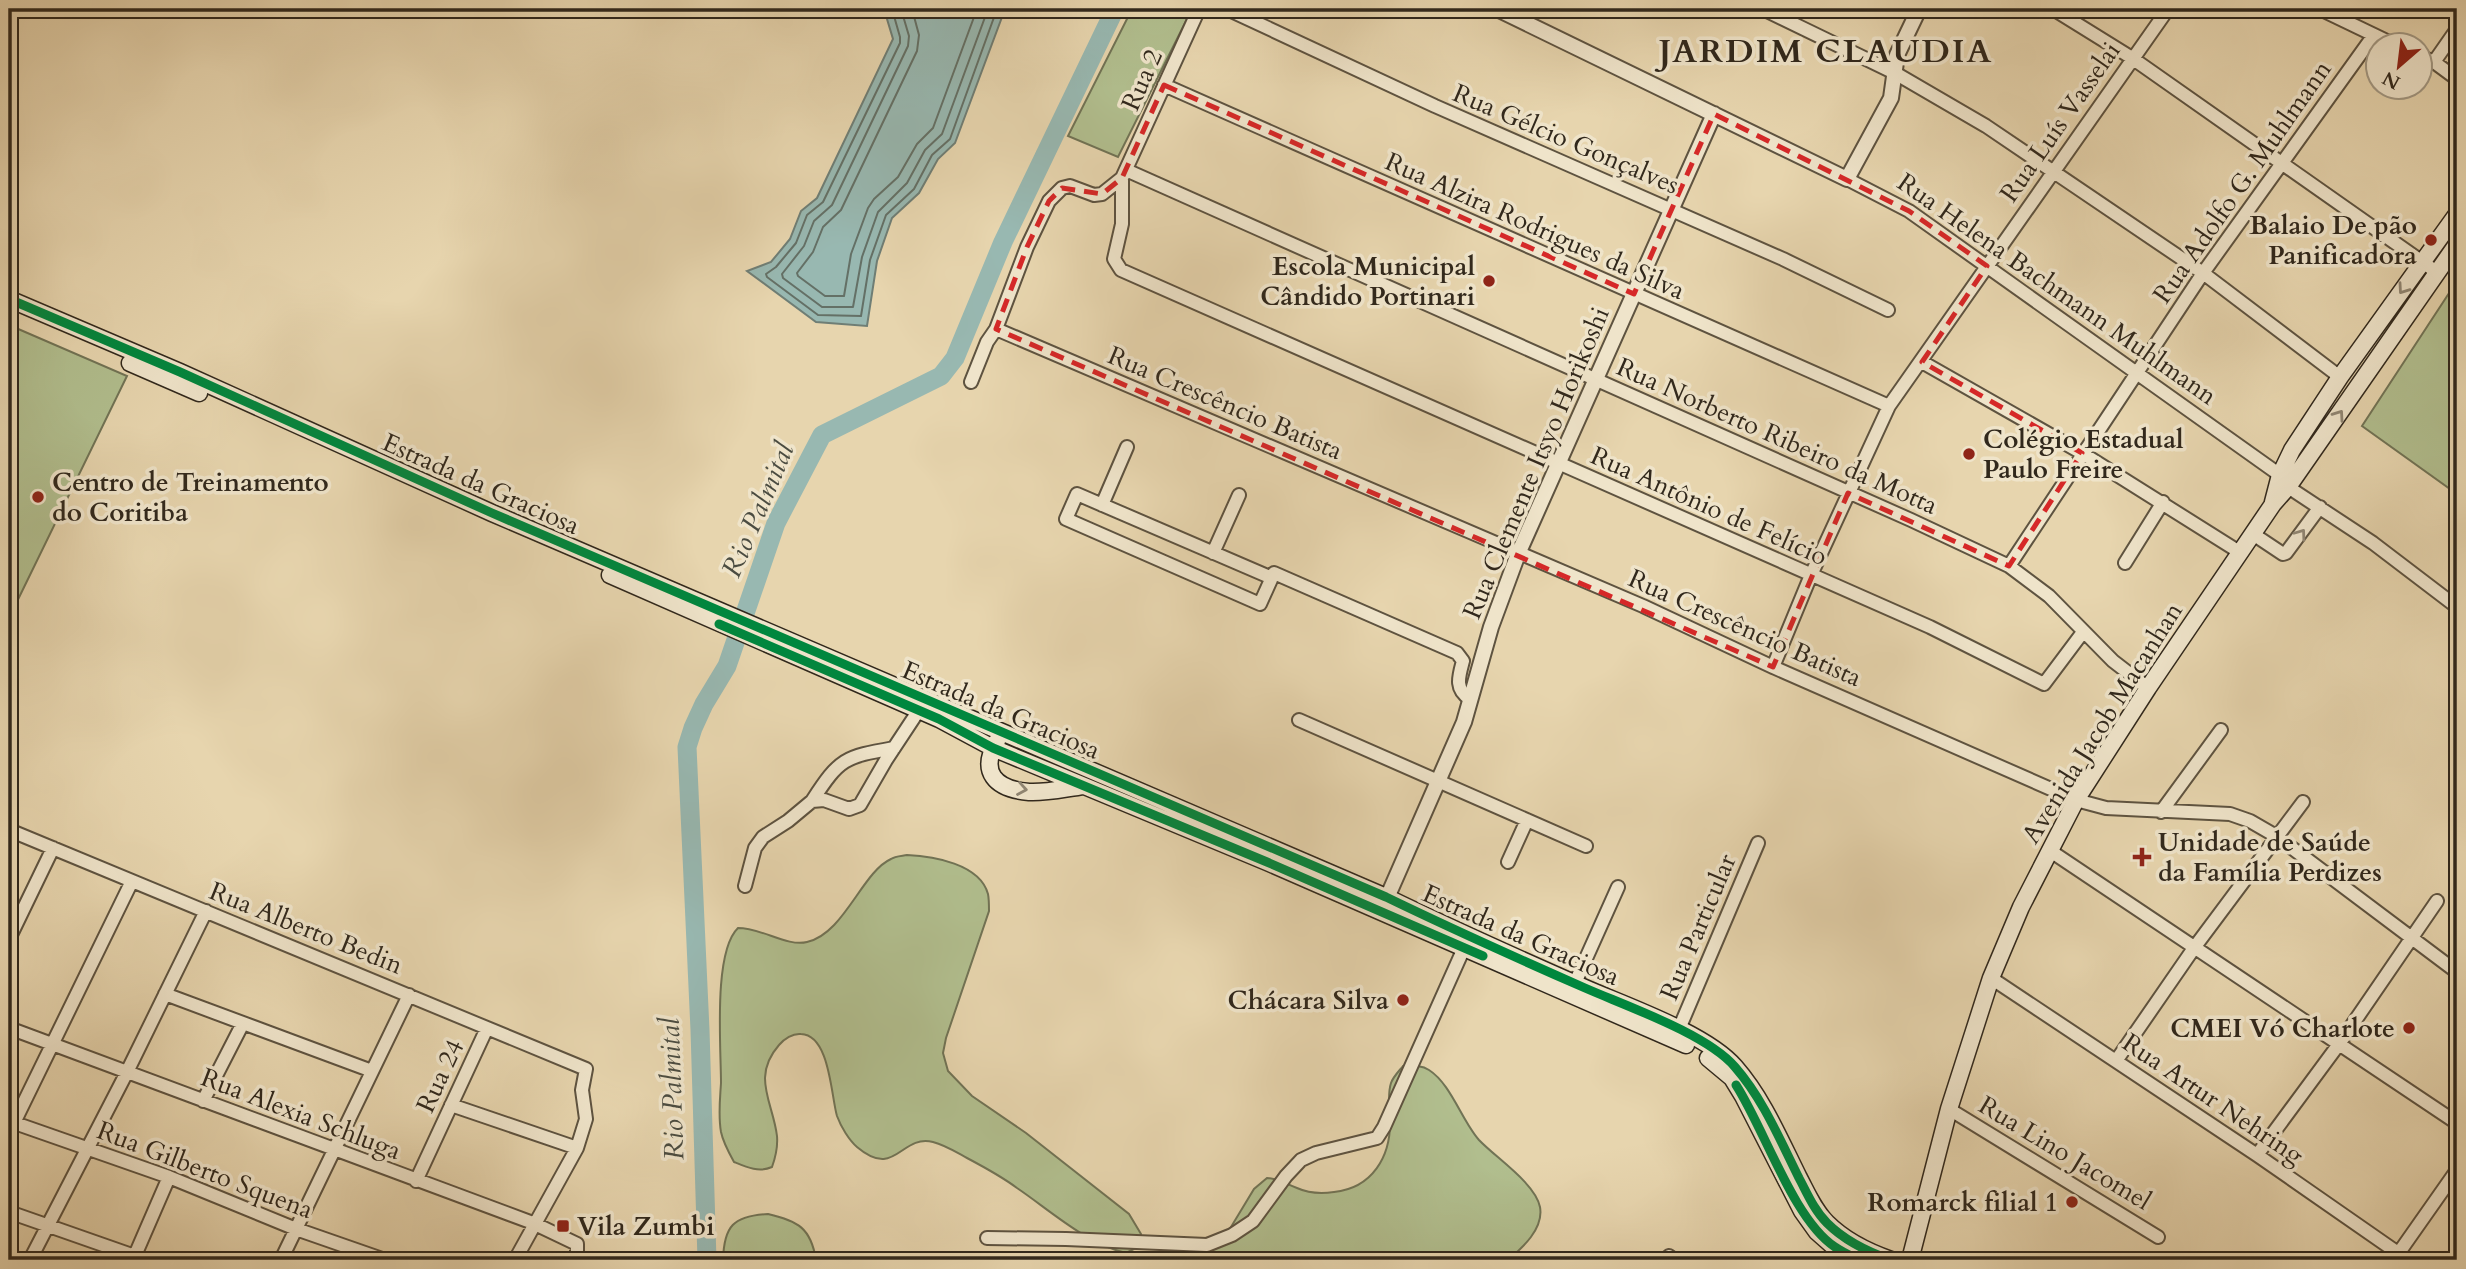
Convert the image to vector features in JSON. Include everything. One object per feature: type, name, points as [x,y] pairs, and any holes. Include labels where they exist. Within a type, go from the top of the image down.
[{"type":"main road","name":"Avenida Jacob Macanhan","points":[[1910,1260],[1949,1110],[1991,978],[2049,850],[2076,800],[2148,688],[2273,504],[2284,481],[2292,450],[2340,377],[2457,214]]},
{"type":"main road","points":[[2284,481],[2300,470],[2457,244]]},
{"type":"main road","name":"Estrada da Graciosa","points":[[9,299],[756,634],[919,710],[993,748],[1477,941],[1679,1030],[1712,1048],[1733,1064],[1749,1084],[1812,1203],[1825,1221],[1863,1249],[1891,1260]]},
{"type":"main road","name":"Estrada da Graciosa","points":[[9,310],[718,617]]},
{"type":"main road","name":"Estrada da Graciosa","points":[[756,634],[1002,733],[1384,905],[1464,948],[1692,1047],[1732,1078],[1802,1211],[1818,1232],[1834,1247],[1859,1260]]},
{"type":"main road","points":[[1002,733],[993,748],[988,767],[993,778],[1005,786],[1028,792],[1084,786]]},
{"type":"street","name":"Rua 2","points":[[1124,174],[1199,9]]},
{"type":"street","name":"Rua Gélcio Gonçalves","points":[[1227,9],[1435,106],[1783,259],[1888,310]]},
{"type":"street","name":"Rua Helena Bachmann Muhlmann","points":[[1497,9],[1518,13],[1909,211],[2373,543],[2457,607]]},
{"type":"street","points":[[1763,9],[1895,73],[1986,127],[2203,274],[2340,377]]},
{"type":"street","points":[[1847,179],[1891,98],[1897,55],[1919,9]]},
{"type":"street","points":[[2053,9],[2132,58],[2438,272]]},
{"type":"street","name":"Rua Luís Vasselai","points":[[1773,667],[1811,575],[1889,406],[2168,9]]},
{"type":"street","points":[[2320,9],[2368,32]]},
{"type":"street","points":[[2457,29],[2434,62],[2457,79]]},
{"type":"street","name":"Rua Adolfo G. Muhlmann","points":[[2009,566],[2203,274],[2364,49]]},
{"type":"street","name":"Rua Alzira Rodrigues da Silva","points":[[1164,85],[1889,406]]},
{"type":"street","name":"Rua Clemente Itsyo Horikoshi","points":[[1384,905],[1464,722],[1491,627],[1518,554],[1714,114]]},
{"type":"street","points":[[971,382],[987,342],[996,329],[1027,247],[1055,194],[1070,186],[1094,195],[1102,194],[1124,174]]},
{"type":"street","name":"Rua Norberto Ribeiro da Motta","points":[[1124,174],[1597,380],[2009,566],[2049,596],[2113,661],[2148,688]]},
{"type":"street","name":"Rua Antônio de Felício","points":[[1124,174],[1122,224],[1114,259],[1121,270],[1930,627],[2044,684],[2084,632]]},
{"type":"street","name":"Rua Crescêncio Batista","points":[[996,329],[1643,607],[2076,800],[2106,808],[2230,814],[2250,821],[2276,836],[2457,972]]},
{"type":"street","points":[[1922,362],[2082,453],[2241,553]]},
{"type":"street","points":[[1102,505],[1127,447]]},
{"type":"street","points":[[1272,579],[1077,494],[1066,519],[1260,604],[1272,579],[1274,573],[1460,655],[1463,661],[1459,684],[1462,692],[1470,699]]},
{"type":"street","points":[[1213,553],[1239,495]]},
{"type":"street","points":[[2125,563],[2163,502]]},
{"type":"street","points":[[2253,534],[2278,552],[2286,553],[2320,507]]},
{"type":"street","points":[[813,801],[824,800],[849,809],[860,805],[919,710]]},
{"type":"street","points":[[1299,720],[1586,846]]},
{"type":"street","points":[[2161,811],[2221,730]]},
{"type":"street","points":[[745,886],[755,848],[763,837],[813,801],[837,766],[855,755],[894,748]]},
{"type":"street","points":[[2116,1061],[2194,947],[2303,802]]},
{"type":"street","points":[[1508,862],[1528,820]]},
{"type":"street","name":"Rua Alberto Bedin","points":[[9,830],[586,1069],[582,1090],[586,1119],[577,1148]]},
{"type":"street","name":"Rua Particular","points":[[1679,1030],[1758,843]]},
{"type":"street","points":[[9,939],[53,848]]},
{"type":"street","points":[[2049,850],[2457,1123]]},
{"type":"street","points":[[10,1126],[132,881]]},
{"type":"street","points":[[1575,983],[1618,887]]},
{"type":"street","points":[[2257,1155],[2339,1044],[2437,901]]},
{"type":"street","points":[[30,1260],[127,1073],[206,911]]},
{"type":"street","points":[[987,1238],[1207,1245],[1233,1235],[1253,1220],[1301,1160],[1316,1153],[1377,1138],[1464,948]]},
{"type":"street","name":"Rua Artur Nehring","points":[[1991,978],[2257,1155],[2403,1257]]},
{"type":"street","points":[[165,994],[372,1071]]},
{"type":"street","points":[[281,1260],[409,995]]},
{"type":"street","points":[[203,1101],[243,1023]]},
{"type":"street","name":"Rua Alexia Schluga","points":[[9,1028],[533,1223],[577,1244],[577,1260]]},
{"type":"street","name":"Rua 24","points":[[416,1181],[487,1028]]},
{"type":"street","points":[[451,1105],[577,1148],[533,1223],[515,1260]]},
{"type":"street","name":"Rua Lino Jacomel","points":[[1949,1110],[2158,1237]]},
{"type":"street","name":"Rua Gilberto Squena","points":[[10,1126],[169,1177],[296,1229],[385,1260]]},
{"type":"street","points":[[2403,1257],[2457,1170]]},
{"type":"street","points":[[9,1212],[138,1259],[169,1177]]},
{"type":"highlighted area","points":[[1164,85],[1634,294],[1714,114],[1909,211],[1987,266],[1922,362],[2082,453],[2009,566],[1848,493],[1773,667],[996,329],[1027,247],[1049,201],[1062,188],[1102,194],[1122,178]]},
{"type":"green space","points":[[1132,9],[1192,9],[1118,157],[1068,136]]},
{"type":"green space","points":[[2455,284],[2457,285],[2457,494],[2362,426]]},
{"type":"green space","name":"Centro de Treinamento do Coritiba","points":[[9,325],[127,376],[9,618]]},
{"type":"green space","points":[[907,855],[930,857],[966,869],[976,875],[988,894],[989,911],[946,1038],[943,1053],[948,1071],[972,1096],[1026,1133],[1129,1214],[1141,1234],[1140,1246],[1126,1253],[1096,1242],[999,1176],[937,1143],[922,1141],[889,1158],[870,1156],[854,1144],[843,1129],[837,1116],[824,1055],[811,1037],[801,1034],[792,1035],[781,1043],[766,1068],[766,1090],[777,1136],[772,1167],[757,1169],[734,1162],[722,1136],[719,1114],[720,1001],[725,957],[730,940],[738,928],[799,943],[820,937],[842,916],[881,866],[893,858]]},
{"type":"green space","points":[[1403,1066],[1423,1067],[1437,1076],[1479,1140],[1523,1180],[1537,1198],[1540,1207],[1539,1223],[1519,1250],[1508,1260],[1205,1260],[1231,1227],[1254,1189],[1267,1178],[1306,1191],[1324,1193],[1347,1189],[1369,1177],[1383,1158],[1387,1146],[1390,1088]]},
{"type":"green space","points":[[768,1214],[795,1223],[807,1233],[816,1260],[723,1260],[728,1231],[733,1225],[746,1217]]},
{"type":"water","points":[[884,9],[1005,9],[955,143],[938,159],[919,193],[892,218],[877,261],[867,326],[816,322],[747,271],[771,262],[790,239],[801,211],[817,198],[893,39]]},
{"type":"waterway","name":"Rio Palmital","points":[[707,1260],[687,747],[693,728],[727,666],[776,523],[822,435],[941,376],[955,358],[1003,242],[1115,9]]},
{"type":"cycle path","points":[[9,299],[180,372],[492,513],[1386,897],[1686,1032],[1722,1055],[1745,1079],[1763,1106],[1822,1218],[1849,1240],[1891,1260]]},
{"type":"cycle path","points":[[719,624],[939,719],[993,748],[1267,862],[1483,956]]},
{"type":"cycle path","points":[[1736,1085],[1806,1216],[1835,1247],[1859,1260]]},
{"type":"place","name":"Balaio De pão Panificadora","points":[[2431,240]]},
{"type":"place","name":"Escola Municipal Cândido Portinari","points":[[1489,281]]},
{"type":"place","name":"Colégio Estadual Paulo Freire","points":[[1969,454]]},
{"type":"place","name":"Centro de Treinamento do Coritiba","points":[[38,497]]},
{"type":"place","name":"Unidade de Saúde da Família Perdizes","points":[[2142,857]]},
{"type":"place","name":"Chácara Silva","points":[[1403,1000]]},
{"type":"place","name":"CMEI Vó Charlote","points":[[2409,1028]]},
{"type":"place","name":"Romarck filial 1","points":[[2072,1202]]},
{"type":"place","name":"Vila Zumbi","points":[[563,1226]]},
{"type":"district","name":"JARDIM CLAUDIA","points":[[1826,51]]}]
